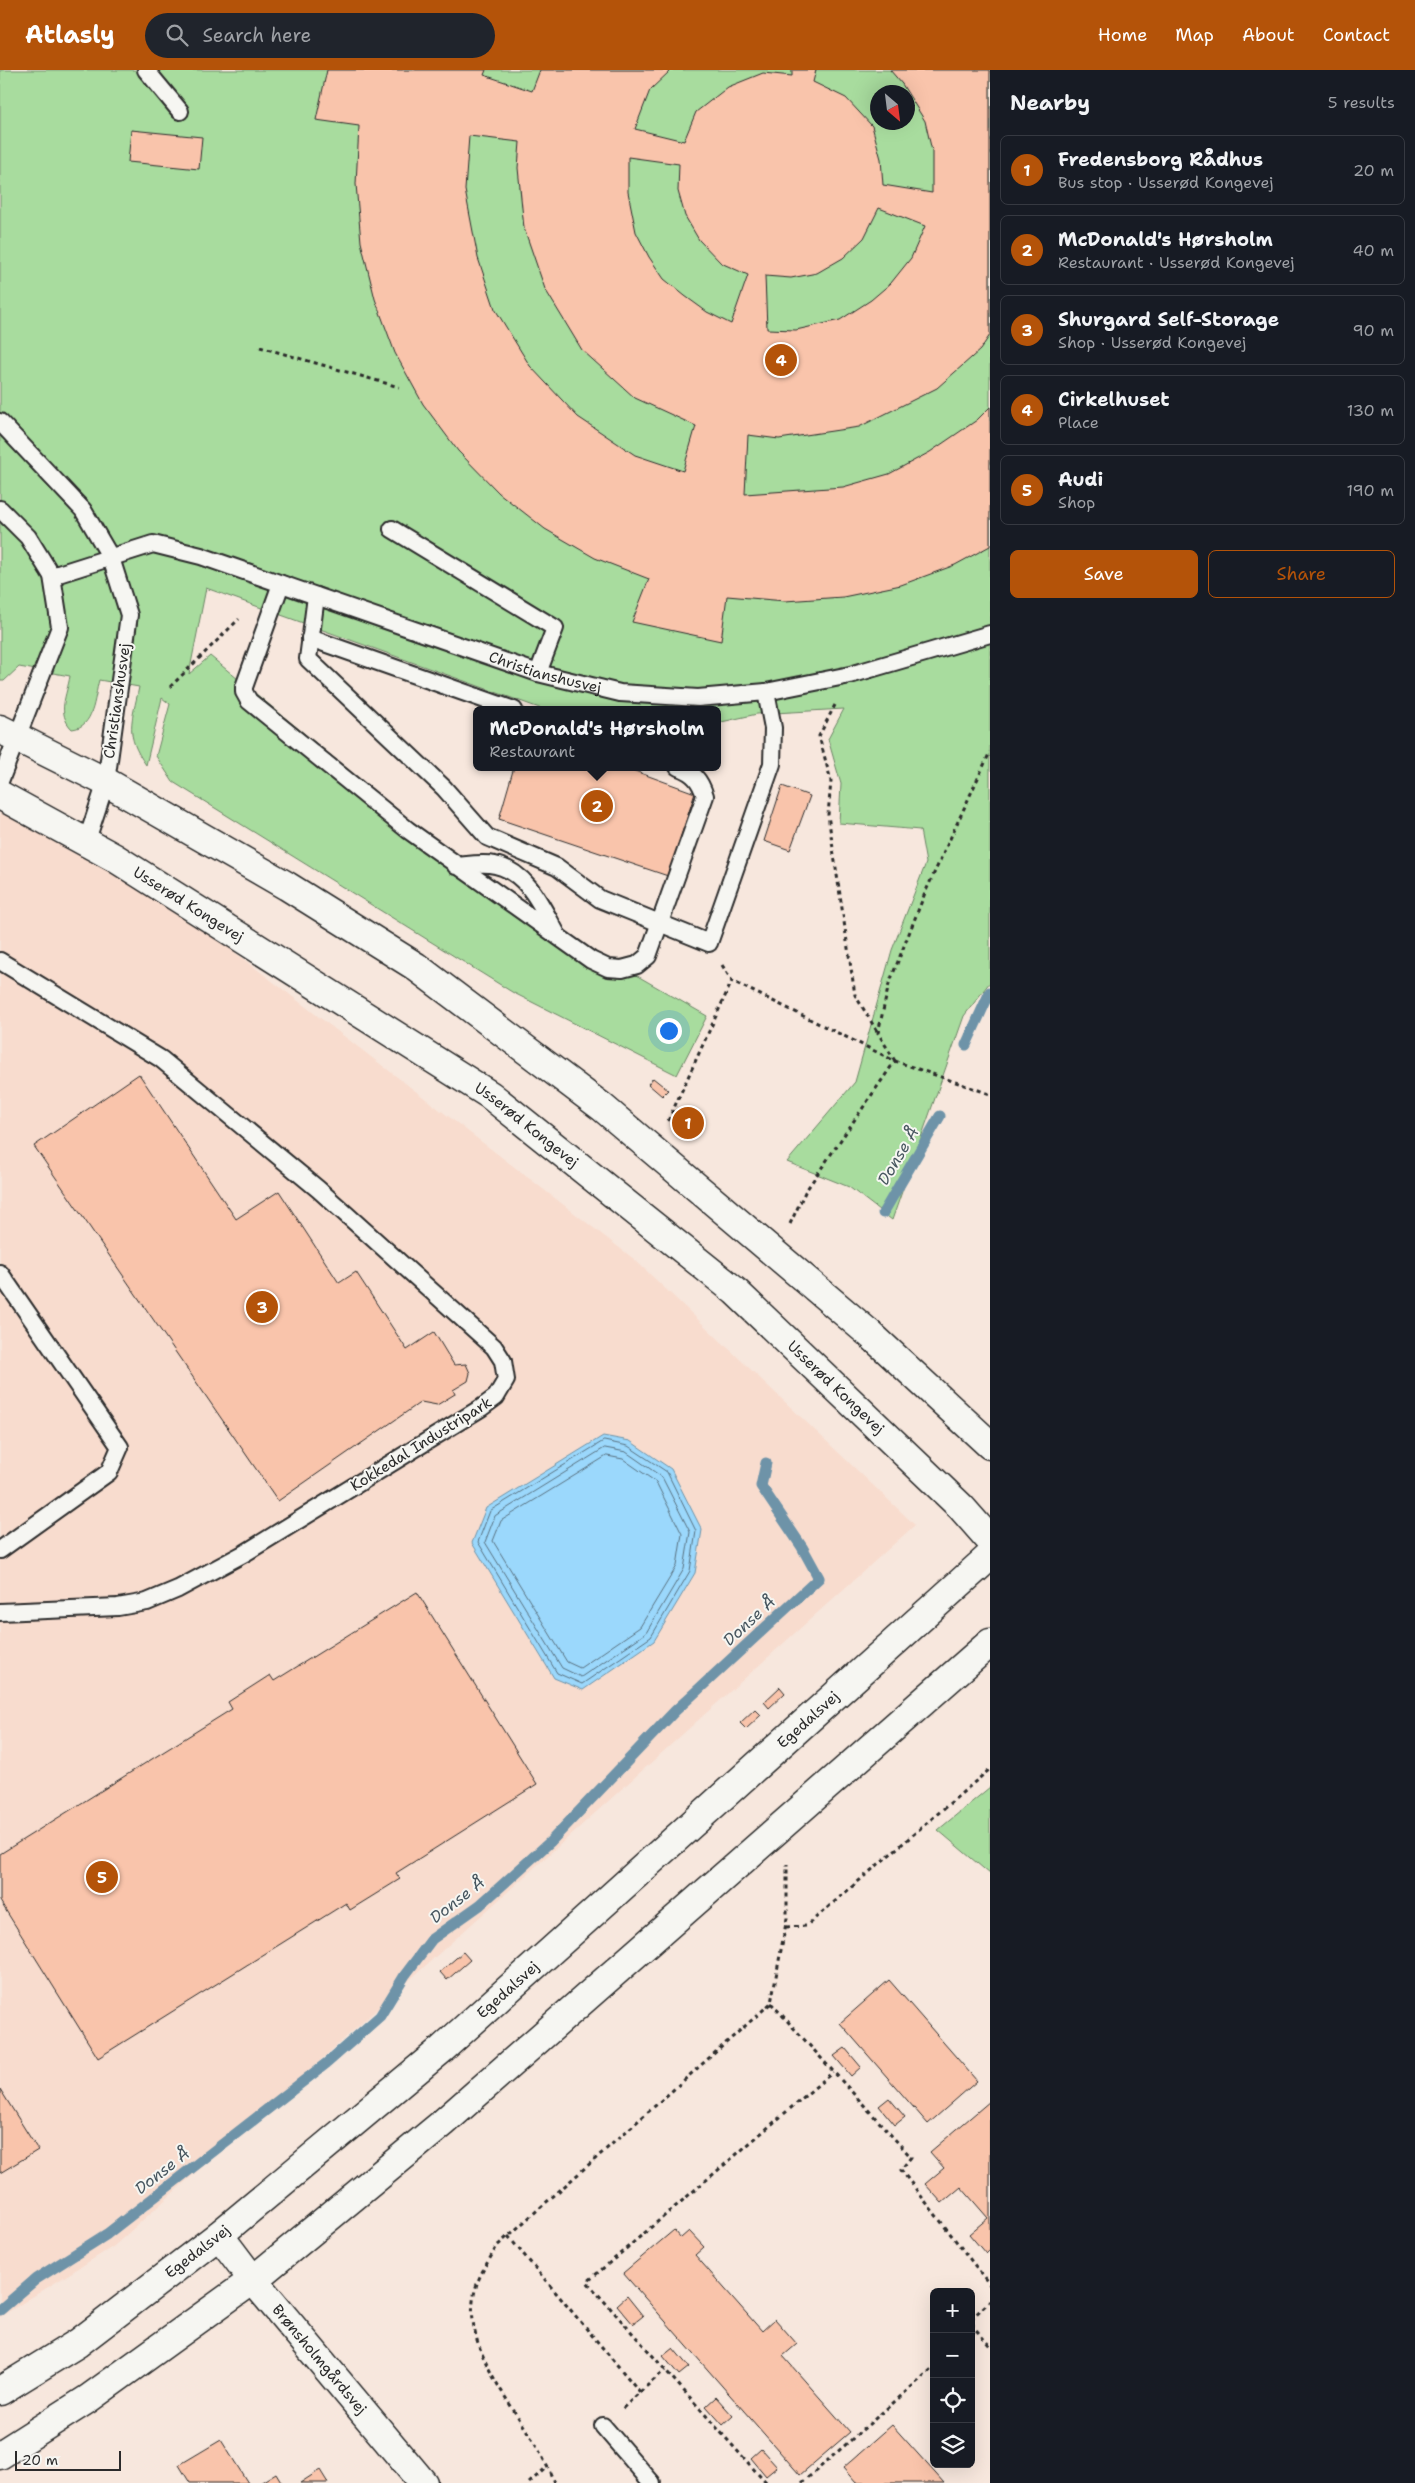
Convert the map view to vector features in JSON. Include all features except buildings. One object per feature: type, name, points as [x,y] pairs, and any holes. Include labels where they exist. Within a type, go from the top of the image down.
[{"type":"street","points":[[8,733],[106,782],[287,886],[415,966],[602,1107],[872,1335],[990,1445]]},
{"type":"street","name":"Usserød Kongevej","points":[[0,795],[115,858],[490,1095],[735,1291],[961,1507],[990,1540]]},
{"type":"street","name":"Egedalsvej","points":[[0,2392],[78,2342],[219,2235],[442,2049],[990,1556]]},
{"type":"street","points":[[0,2455],[88,2399],[253,2280],[443,2123],[990,1643]]},
{"type":"street","name":"Brønsholmgårdsvej","points":[[219,2235],[253,2280],[423,2483]]},
{"type":"lane","points":[[146,70],[180,112]]},
{"type":"lane","name":"Christianshusvej","points":[[0,422],[82,510],[111,558],[129,614],[106,782],[86,842]]},
{"type":"lane","points":[[0,509],[28,537],[52,576],[60,627],[8,733],[0,781]]},
{"type":"lane","points":[[392,529],[555,628],[538,673]]},
{"type":"lane","name":"Christianshusvej","points":[[52,576],[153,544],[200,556],[538,673],[620,693],[698,698],[766,692],[850,675],[990,634]]},
{"type":"lane","points":[[281,584],[244,688],[247,698],[392,818],[456,866],[559,940],[608,968],[622,969],[637,965],[648,956],[705,796],[700,782],[688,771]]},
{"type":"lane","points":[[316,596],[308,659],[444,788],[487,837],[557,867],[600,899],[709,943],[772,764],[773,728],[766,692]]},
{"type":"lane","points":[[310,638],[503,706]]},
{"type":"lane","points":[[456,866],[495,864],[509,870],[533,890],[559,940]]},
{"type":"lane","name":"Kokkedal Industripark","points":[[0,961],[161,1059],[318,1189],[494,1346],[503,1361],[506,1380],[496,1397],[481,1408],[245,1553],[178,1589],[147,1602],[118,1607],[0,1612]]},
{"type":"lane","points":[[0,1273],[120,1447],[109,1472],[0,1550]]},
{"type":"lane","points":[[603,2426],[652,2483]]},
{"type":"path","points":[[260,347],[399,387]]},
{"type":"path","points":[[170,687],[252,606],[262,577]]},
{"type":"path","points":[[850,675],[819,736],[831,781],[828,814],[855,994],[895,1061]]},
{"type":"path","points":[[878,1033],[889,984],[921,902],[990,752]]},
{"type":"path","points":[[709,943],[732,981],[895,1061],[990,1094]]},
{"type":"path","points":[[654,1151],[732,981]]},
{"type":"path","points":[[777,1255],[804,1192],[895,1061]]},
{"type":"path","points":[[786,1926],[806,1926],[990,1770]]},
{"type":"path","points":[[554,2483],[548,2466],[482,2357],[472,2322],[476,2286],[497,2246],[771,2003],[786,1926],[788,1874],[780,1827]]},
{"type":"path","points":[[771,2003],[911,2157],[901,2170],[990,2286]]},
{"type":"path","points":[[766,2483],[587,2282],[834,2072]]},
{"type":"path","points":[[508,2236],[640,2392]]},
{"type":"path","points":[[975,2315],[990,2301]]},
{"type":"path","points":[[972,2333],[976,2330],[990,2346]]},
{"type":"path","points":[[603,2426],[666,2370]]},
{"type":"path","points":[[802,2483],[930,2371]]},
{"type":"path","points":[[529,2483],[548,2466]]},
{"type":"shaded area","points":[[0,811],[142,881],[634,1259],[915,1525],[114,2246],[0,2317]]},
{"type":"green space","points":[[0,70],[990,70],[990,982],[964,1016],[892,1220],[849,1187],[787,1162],[855,1082],[892,950],[926,863],[920,830],[839,823],[841,784],[828,739],[844,709],[757,714],[721,722],[721,706],[534,706],[206,588],[189,674],[210,656],[413,823],[528,913],[707,1016],[677,1075],[512,992],[173,782],[156,756],[170,704],[162,698],[146,765],[139,754],[132,736],[132,719],[139,687],[99,680],[89,718],[79,727],[72,729],[67,723],[64,710],[70,676],[19,667],[4,681],[0,681]]},
{"type":"green space","points":[[990,1787],[990,1874],[938,1830]]},
{"type":"water","points":[[603,1436],[630,1441],[671,1469],[702,1530],[695,1573],[654,1641],[583,1690],[554,1678],[472,1543],[486,1508]]},
{"type":"waterway","name":"Donse Å","points":[[966,1045],[990,992]]},
{"type":"waterway","name":"Donse Å","points":[[883,1213],[940,1116]]},
{"type":"waterway","name":"Donse Å","points":[[0,2310],[36,2279],[107,2234],[328,2062],[380,2016],[405,1975],[432,1939],[480,1905],[550,1842],[675,1711],[819,1578],[802,1547],[761,1486],[766,1463]]},
{"type":"place","name":"Cirkelhuset","points":[[781,360]]},
{"type":"place","name":"McDonald's Hørsholm","points":[[597,806]]},
{"type":"place","name":"Fredensborg Rådhus","points":[[688,1123]]},
{"type":"place","name":"Shurgard Self-Storage","points":[[262,1307]]},
{"type":"place","name":"Audi","points":[[102,1877]]}]
